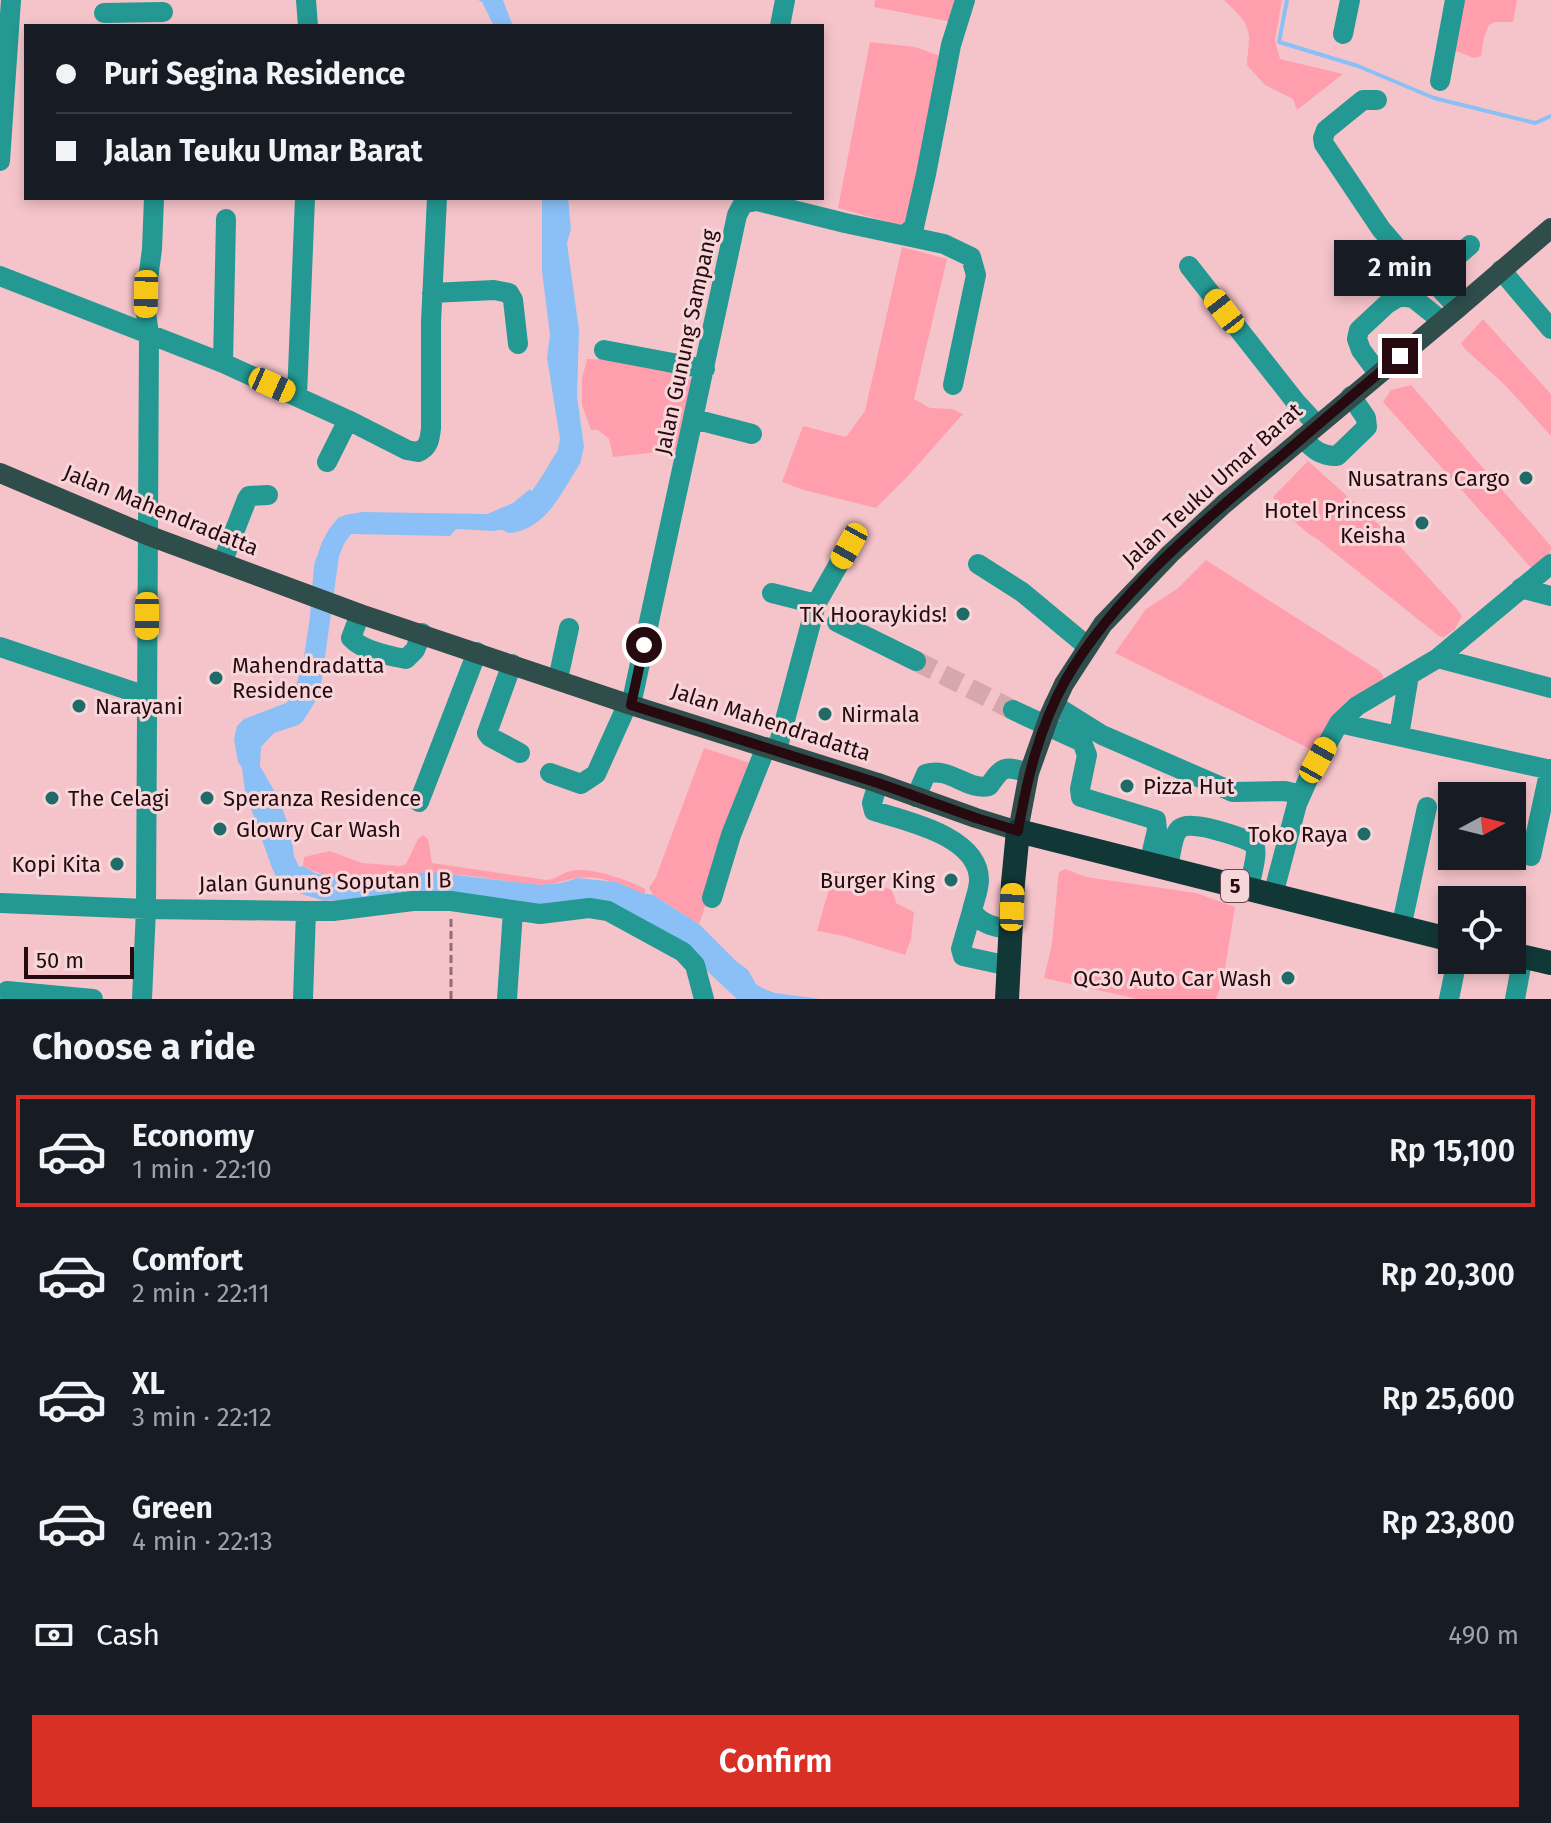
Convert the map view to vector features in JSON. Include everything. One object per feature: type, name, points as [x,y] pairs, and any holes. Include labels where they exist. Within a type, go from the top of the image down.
[{"type":"highway","name":"Jalan Mahendradatta","points":[[1018,831],[1438,937]]},
{"type":"highway","name":"Jalan Teuku Umar Barat","points":[[1007,999],[1018,831]]},
{"type":"highway","points":[[1526,957],[1551,963]]},
{"type":"main road","name":"Jalan Teuku Umar Barat","points":[[1018,831],[1029,773],[1045,725],[1064,684],[1103,624],[1170,554],[1224,504],[1551,228]]},
{"type":"main road","name":"Jalan Mahendradatta","points":[[0,473],[147,535],[360,614],[1018,831]]},
{"type":"street","points":[[0,161],[11,0]]},
{"type":"street","points":[[306,0],[308,24]]},
{"type":"street","points":[[780,24],[785,0]]},
{"type":"street","points":[[905,235],[914,227],[951,45],[965,0]]},
{"type":"street","points":[[1343,34],[1350,0]]},
{"type":"street","points":[[1440,81],[1455,0]]},
{"type":"street","points":[[104,13],[163,13]]},
{"type":"street","points":[[1377,100],[1363,100],[1326,130],[1324,144],[1381,229],[1431,279],[1450,315]]},
{"type":"street","points":[[142,999],[146,909],[149,334],[146,294],[154,200]]},
{"type":"street","points":[[297,396],[305,200]]},
{"type":"street","points":[[0,276],[223,363],[407,450],[418,452],[429,441],[431,428],[432,293],[437,200]]},
{"type":"street","name":"Jalan Gunung Sampang","points":[[550,773],[581,784],[596,774],[630,704],[737,215],[746,200],[944,244],[971,257],[976,275],[953,385]]},
{"type":"street","points":[[223,363],[226,219]]},
{"type":"street","points":[[1431,279],[1470,245]]},
{"type":"street","points":[[1189,266],[1295,401],[1317,453],[1337,456],[1367,427],[1366,418],[1351,396]]},
{"type":"street","points":[[1501,270],[1551,329]]},
{"type":"street","points":[[432,293],[494,290],[509,293],[513,300],[518,344]]},
{"type":"street","points":[[1378,373],[1357,339],[1359,330],[1387,304],[1400,296],[1413,298],[1450,315]]},
{"type":"street","points":[[604,350],[705,369]]},
{"type":"street","points":[[694,419],[752,434]]},
{"type":"street","points":[[327,462],[348,420]]},
{"type":"street","points":[[222,563],[249,496],[268,495]]},
{"type":"street","points":[[712,898],[731,835],[772,749],[816,604],[849,546]]},
{"type":"street","points":[[978,564],[1022,592],[1087,646]]},
{"type":"street","points":[[1273,895],[1301,795],[1346,714],[1438,658],[1551,564]]},
{"type":"street","points":[[1521,588],[1551,596]]},
{"type":"street","points":[[772,593],[816,604]]},
{"type":"street","points":[[360,614],[351,638],[362,646],[396,657],[406,659],[415,650],[422,633]]},
{"type":"street","points":[[837,622],[916,661]]},
{"type":"street","points":[[558,679],[569,628]]},
{"type":"street","points":[[0,647],[146,696]]},
{"type":"street","points":[[419,802],[477,652]]},
{"type":"street","points":[[1438,658],[1551,688]]},
{"type":"street","points":[[512,664],[487,733],[520,753]]},
{"type":"street","points":[[1399,736],[1409,675]]},
{"type":"street","points":[[1054,705],[1102,735],[1233,792],[1285,791],[1301,795]]},
{"type":"street","points":[[1013,710],[1082,742],[1087,755],[1081,797],[1156,820],[1158,866]]},
{"type":"street","points":[[1339,723],[1550,770],[1531,856]]},
{"type":"street","points":[[916,797],[926,774],[933,772],[941,772],[980,788],[989,786],[999,771],[1008,767],[1029,773]]},
{"type":"street","points":[[878,783],[872,803],[874,811],[934,829],[970,855],[980,881],[961,953],[1009,966]]},
{"type":"street","points":[[1401,928],[1427,807]]},
{"type":"street","points":[[1158,866],[1177,831],[1194,826],[1254,845],[1256,852],[1249,889]]},
{"type":"street","name":"Jalan Gunung Soputan I B","points":[[0,903],[146,909],[333,911],[413,901],[451,901],[540,914],[589,908],[608,911],[683,952],[695,965],[704,999]]},
{"type":"street","points":[[303,999],[306,911]]},
{"type":"street","points":[[507,999],[513,911]]},
{"type":"street","points":[[972,911],[976,918],[986,924],[1011,930]]},
{"type":"street","points":[[1449,999],[1454,974]]},
{"type":"street","points":[[1515,999],[1517,974]]},
{"type":"street","points":[[7,991],[93,999]]},
{"type":"path","points":[[451,901],[451,999]]},
{"type":"shaded area","points":[[875,0],[958,0],[952,22],[874,7]]},
{"type":"shaded area","points":[[1224,0],[1282,0],[1275,40],[1280,59],[1343,74],[1297,110],[1293,99],[1265,85],[1247,65],[1247,26]]},
{"type":"shaded area","points":[[1463,0],[1517,0],[1513,22],[1489,25],[1481,56],[1474,58],[1456,51]]},
{"type":"shaded area","points":[[870,42],[915,47],[946,58],[909,223],[902,226],[838,208]]},
{"type":"shaded area","points":[[902,247],[947,259],[914,399],[930,408],[952,409],[963,414],[876,508],[782,482],[803,426],[846,437],[865,411]]},
{"type":"shaded area","points":[[1483,319],[1551,394],[1551,436],[1505,385],[1461,343]]},
{"type":"shaded area","points":[[587,359],[641,364],[692,380],[676,450],[613,457],[609,439],[598,430],[591,430],[582,405],[582,379]]},
{"type":"shaded area","points":[[1411,385],[1551,546],[1550,554],[1533,570],[1383,402],[1391,390]]},
{"type":"shaded area","points":[[1308,461],[1386,531],[1457,609],[1462,616],[1455,629],[1444,637],[1439,636],[1305,531],[1281,507],[1273,497]]},
{"type":"shaded area","points":[[1206,560],[1383,675],[1383,679],[1345,703],[1316,752],[1115,653],[1146,609],[1177,589]]},
{"type":"shaded area","points":[[704,748],[753,764],[699,924],[653,895],[649,888],[656,877]]},
{"type":"shaded area","points":[[423,835],[428,839],[432,863],[547,880],[571,871],[588,870],[629,882],[645,889],[645,893],[594,878],[541,885],[461,875],[360,879],[340,878],[303,866],[304,857],[330,851],[362,863],[400,866],[406,864]]},
{"type":"shaded area","points":[[1065,869],[1086,877],[1196,893],[1235,907],[1223,980],[1216,999],[1137,999],[1044,978],[1052,944],[1059,872]]},
{"type":"shaded area","points":[[834,871],[892,890],[896,903],[914,912],[911,939],[905,955],[817,931]]},
{"type":"water","points":[[478,0],[503,0],[512,24],[493,24]]},
{"type":"water","points":[[542,200],[568,200],[571,229],[567,243],[579,330],[577,396],[584,447],[580,464],[553,504],[538,482],[554,466],[560,439],[547,358],[550,335],[542,271]]},
{"type":"water","points":[[530,489],[545,513],[527,525],[493,531],[456,529],[450,536],[351,534],[344,544],[339,556],[321,686],[315,702],[303,721],[274,733],[261,747],[260,766],[279,799],[299,867],[341,878],[432,872],[540,885],[578,878],[616,882],[653,895],[699,924],[748,970],[762,988],[775,993],[820,999],[737,999],[708,972],[682,941],[564,905],[384,897],[324,901],[280,885],[245,792],[234,739],[237,726],[244,719],[286,703],[293,695],[303,663],[314,565],[329,529],[338,518],[362,512],[487,514],[513,503]]},
{"type":"waterway","points":[[1287,0],[1279,42],[1358,66],[1434,98],[1535,123],[1551,116]]},
{"type":"waterway","points":[[511,520],[537,505],[565,463]]},
{"type":"tunnel","points":[[916,661],[1013,710]]},
{"type":"place","name":"Nusatrans Cargo","points":[[1526,478]]},
{"type":"place","name":"Hotel Princess Keisha","points":[[1422,523]]},
{"type":"place","name":"TK Hooraykids!","points":[[963,614]]},
{"type":"place","name":"Mahendradatta Residence","points":[[216,678]]},
{"type":"place","name":"Narayani","points":[[79,706]]},
{"type":"place","name":"Nirmala","points":[[825,714]]},
{"type":"place","name":"Pizza Hut","points":[[1127,786]]},
{"type":"place","name":"The Celagi","points":[[52,798]]},
{"type":"place","name":"Speranza Residence","points":[[207,798]]},
{"type":"place","name":"Glowry Car Wash","points":[[220,829]]},
{"type":"place","name":"Toko Raya","points":[[1364,834]]},
{"type":"place","name":"Kopi Kita","points":[[117,864]]},
{"type":"place","name":"Burger King","points":[[951,880]]},
{"type":"place","name":"QC30 Auto Car Wash","points":[[1288,978]]},
{"type":"route","points":[[644,645],[631,705],[1018,831],[1025,786],[1050,714],[1064,684],[1103,624],[1170,554],[1224,504],[1400,356]]}]
